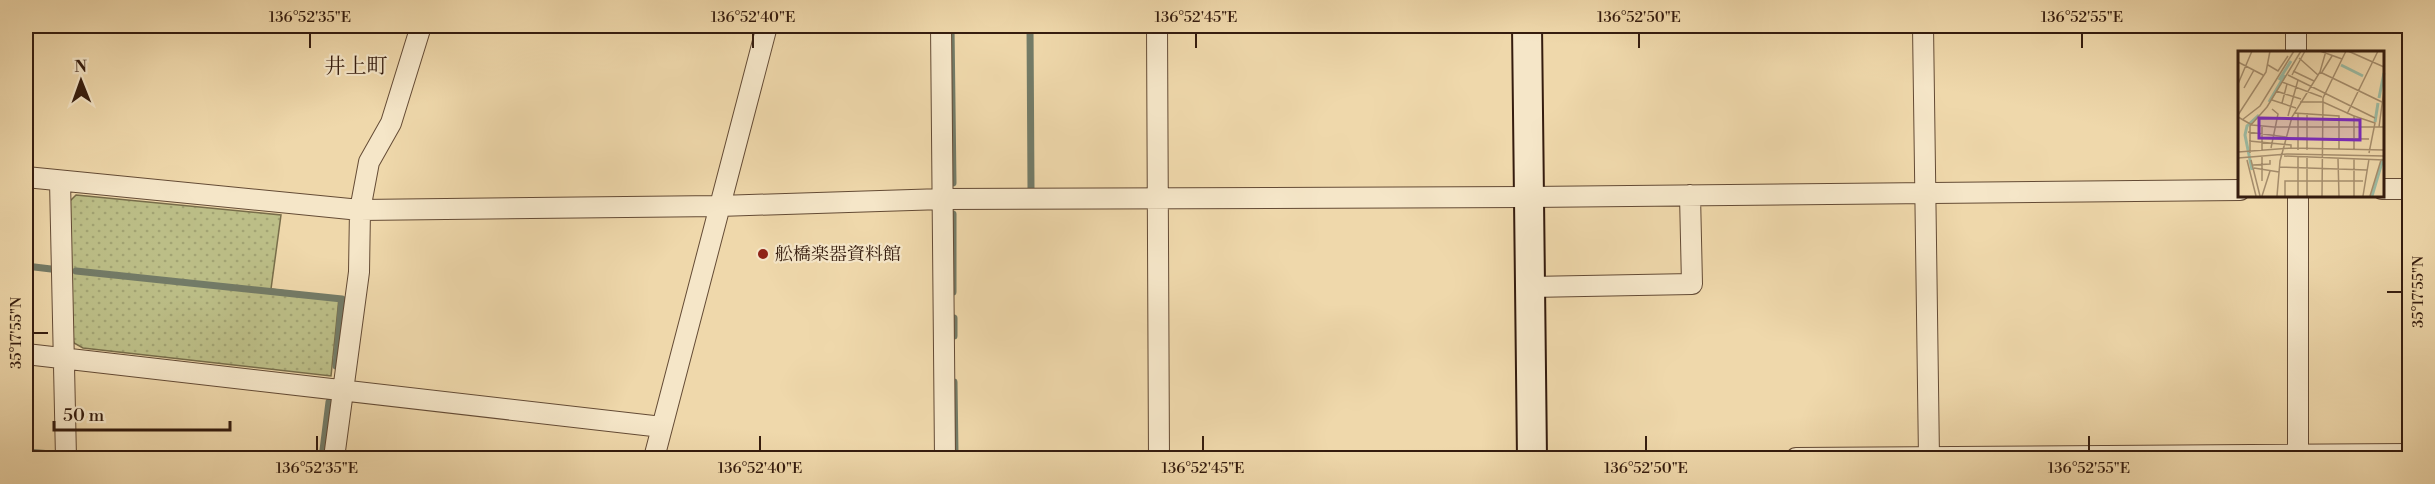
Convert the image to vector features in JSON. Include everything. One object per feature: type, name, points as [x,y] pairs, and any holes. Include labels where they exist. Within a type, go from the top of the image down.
[{"type":"street","points":[[334,459],[359,272],[360,210],[369,162],[391,123],[421,26]]},
{"type":"street","points":[[654,459],[767,26]]},
{"type":"street","points":[[941,26],[945,459]]},
{"type":"street","points":[[1157,26],[1159,459]]},
{"type":"street","points":[[1527,26],[1532,459]]},
{"type":"street","points":[[1923,26],[1929,458]]},
{"type":"street","points":[[2296,26],[2296,51]]},
{"type":"street","points":[[26,177],[360,210],[719,206],[943,199],[1529,197],[2238,190]]},
{"type":"street","points":[[60,181],[66,459]]},
{"type":"street","points":[[2384,189],[2409,189]]},
{"type":"street","points":[[1530,287],[1692,284],[1690,195]]},
{"type":"street","points":[[2298,196],[2298,457]]},
{"type":"street","points":[[26,354],[662,427]]},
{"type":"street","points":[[1796,459],[2298,457],[2409,454]]},
{"type":"green space","points":[[76,195],[281,215],[271,289],[339,298],[331,376],[83,348],[74,343],[72,336],[70,201]]},
{"type":"waterway","points":[[951,26],[953,183]]},
{"type":"waterway","points":[[1030,26],[1031,189]]},
{"type":"waterway","points":[[953,214],[953,292]]},
{"type":"waterway","points":[[26,266],[51,269]]},
{"type":"waterway","points":[[76,271],[342,299],[336,366]]},
{"type":"waterway","points":[[954,318],[954,336]]},
{"type":"waterway","points":[[954,382],[955,453]]},
{"type":"waterway","points":[[322,458],[329,402]]},
{"type":"waterway","points":[[26,452],[52,454]]},
{"type":"waterway","points":[[77,457],[100,458]]},
{"type":"place","name":"舩橋楽器資料館","points":[[763,254]]},
{"type":"district","name":"井上町","points":[[356,67]]}]
